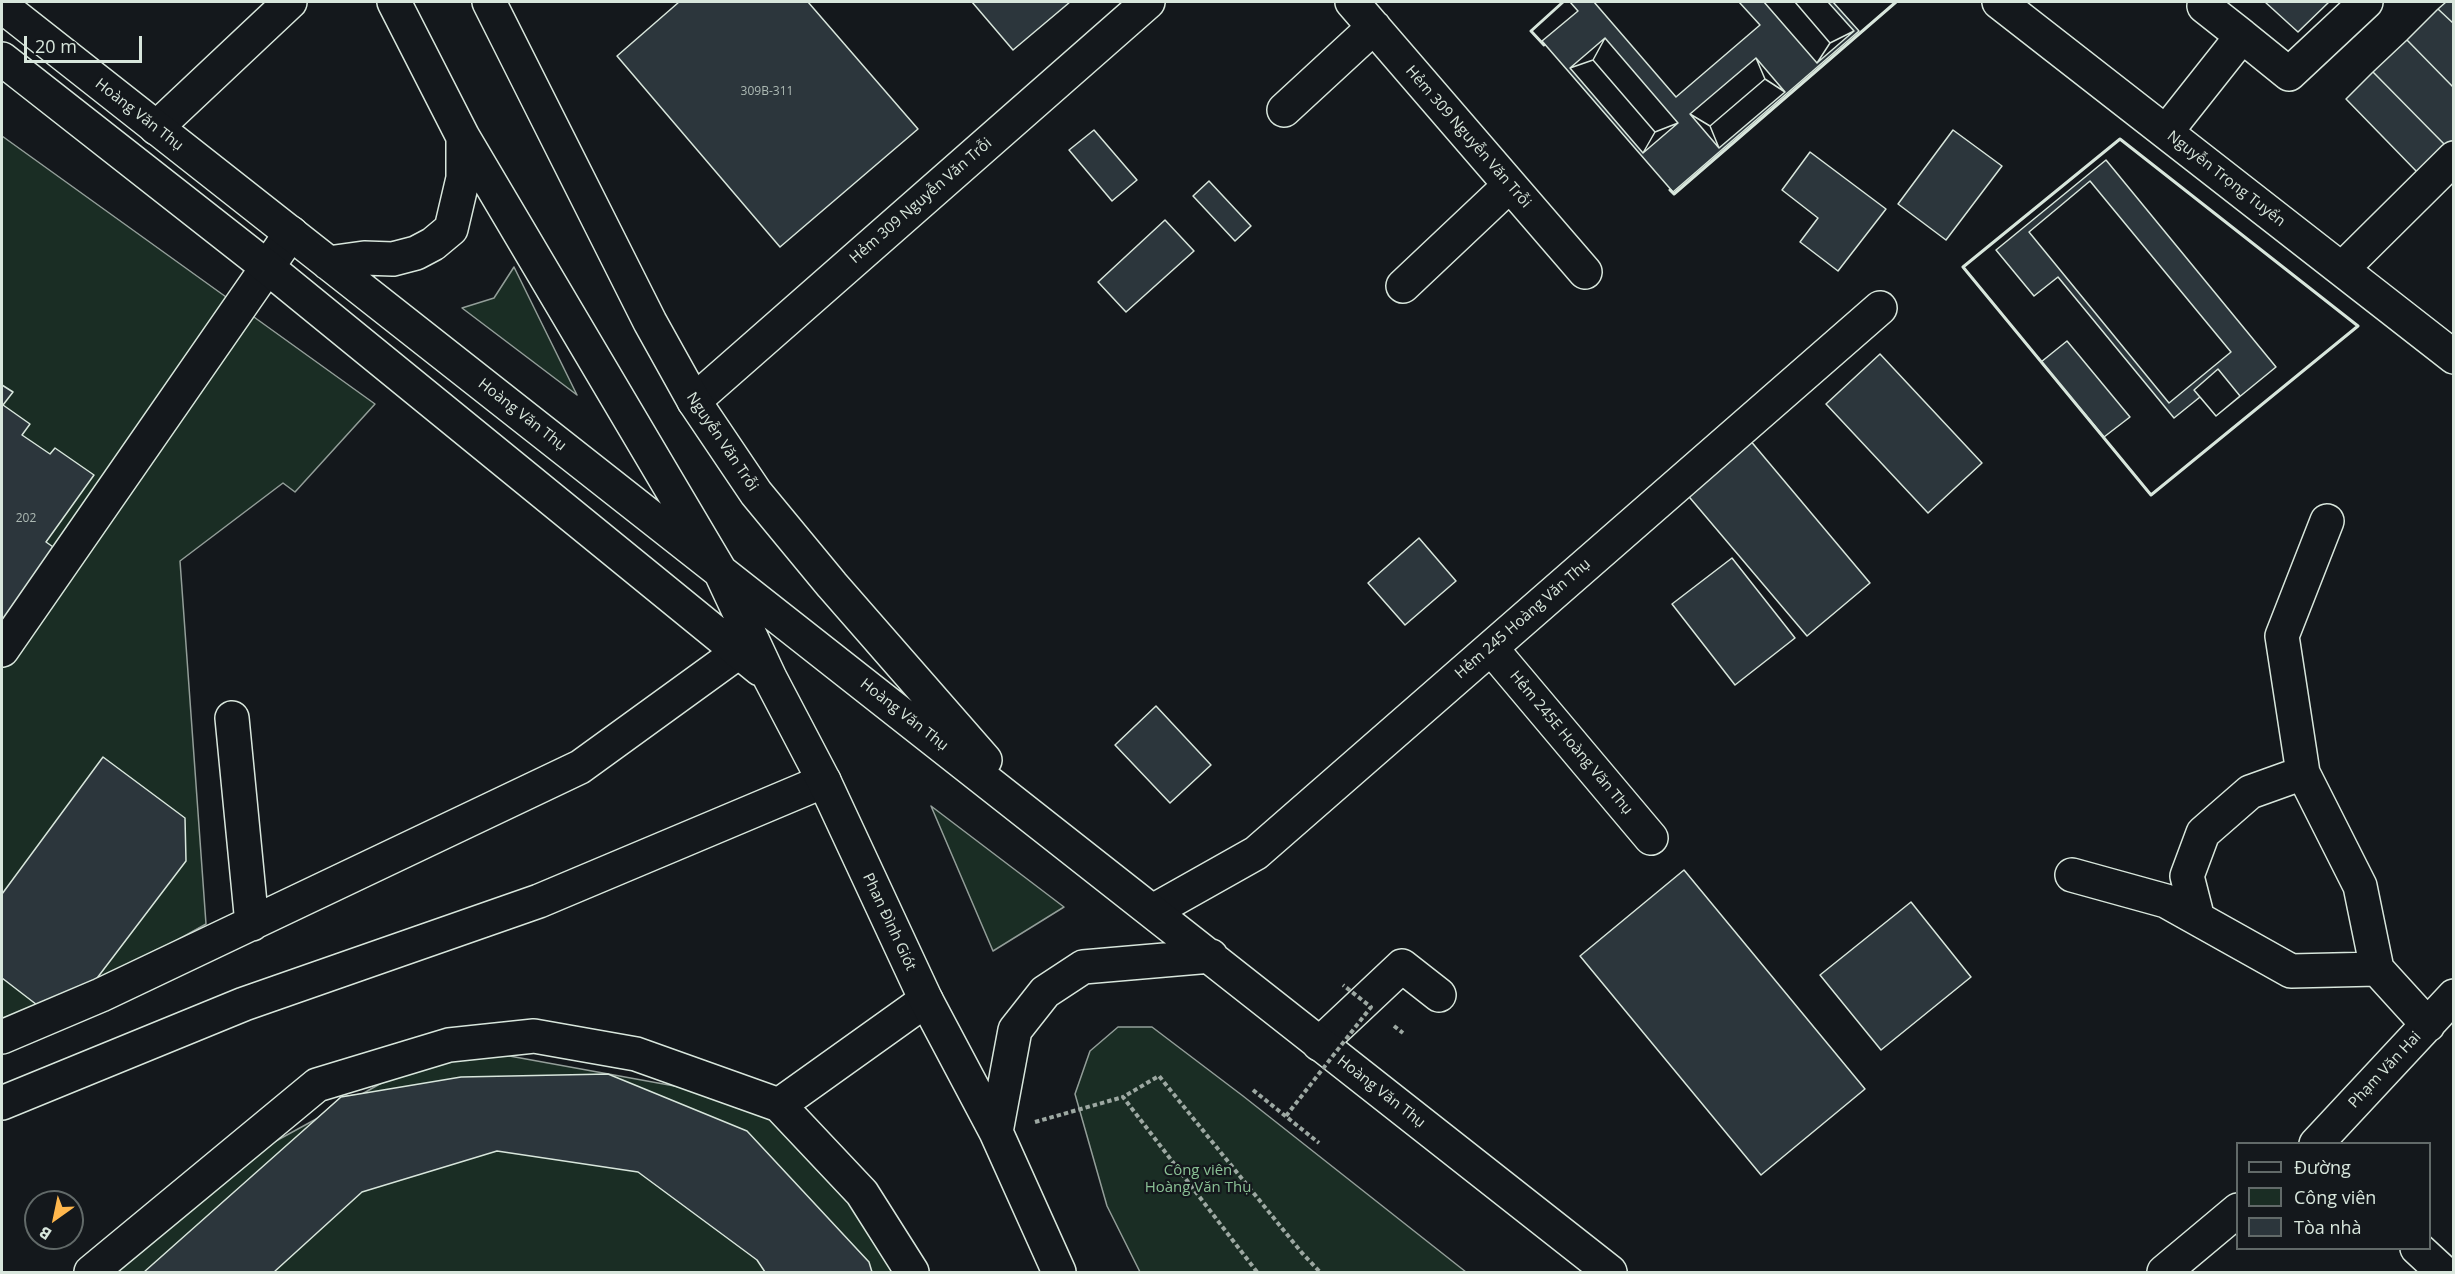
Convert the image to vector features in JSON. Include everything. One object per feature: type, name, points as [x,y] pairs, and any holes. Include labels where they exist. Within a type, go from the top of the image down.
[{"type":"main road","points":[[156,128],[290,2]]},
{"type":"main road","points":[[394,2],[463,137],[720,571]]},
{"type":"main road","name":"Nguyễn Văn Trỗi","points":[[489,2],[650,322],[694,401],[756,493],[832,585],[1042,824]]},
{"type":"main road","name":"Hẻm 309 Nguyễn Văn Trỗi","points":[[694,401],[1148,2]]},
{"type":"main road","name":"Hẻm 309 Nguyễn Văn Trỗi","points":[[1352,2],[1585,272]]},
{"type":"main road","name":"Nguyễn Trọng Tuyển","points":[[1999,2],[2454,357]]},
{"type":"main road","points":[[2208,2],[2204,6],[2289,74],[2366,2]]},
{"type":"main road","name":"Hoàng Văn Thụ","points":[[2,6],[1610,1272]]},
{"type":"main road","points":[[1284,110],[1374,27]]},
{"type":"main road","points":[[2166,132],[2242,36]]},
{"type":"main road","points":[[2,59],[267,267],[740,651],[770,678]]},
{"type":"main road","points":[[328,263],[364,258],[393,259],[416,253],[433,244],[451,229],[463,178],[463,137]]},
{"type":"main road","points":[[2342,269],[2454,158]]},
{"type":"main road","points":[[1403,286],[1510,185]]},
{"type":"main road","points":[[2,650],[291,233]]},
{"type":"main road","name":"Hẻm 245 Hoàng Văn Thụ","points":[[1153,911],[1256,853],[1880,308]]},
{"type":"main road","points":[[2327,521],[2282,636],[2303,773],[2360,886],[2377,969],[2428,1024]]},
{"type":"main road","name":"Phan Đình Giót","points":[[720,571],[770,678],[824,781],[926,1000],[996,1132],[1059,1272]]},
{"type":"main road","name":"Hẻm 245E Hoàng Văn Thụ","points":[[1491,648],[1650,838]]},
{"type":"main road","points":[[2,1037],[101,995],[580,767],[740,651]]},
{"type":"main road","points":[[232,718],[252,924]]},
{"type":"main road","points":[[2198,919],[2187,876],[2203,833],[2250,792],[2303,773]]},
{"type":"main road","points":[[2,1103],[244,1004],[538,901],[824,781]]},
{"type":"main road","points":[[2072,875],[2166,901],[2291,971],[2377,969]]},
{"type":"main road","points":[[996,1132],[1015,1030],[1045,992],[1083,967],[1210,956]]},
{"type":"main road","points":[[1319,1044],[1402,966],[1439,995]]},
{"type":"main road","name":"Phạm Văn Hai","points":[[2317,1142],[2454,996]]},
{"type":"main road","points":[[779,1105],[926,1000]]},
{"type":"main road","points":[[92,1272],[317,1085],[449,1046],[534,1036],[636,1054],[779,1105],[862,1193],[912,1272]]},
{"type":"main road","points":[[2164,1272],[2236,1212]]},
{"type":"main road","points":[[2419,1250],[2443,1272]]},
{"type":"path","points":[[1286,1116],[1371,1007],[1343,985]]},
{"type":"path","points":[[996,1132],[1124,1096],[1159,1076],[1302,1253],[1320,1272]]},
{"type":"path","points":[[1253,1090],[1319,1143]]},
{"type":"path","points":[[1124,1096],[1257,1272]]},
{"type":"green space","points":[[2,136],[375,404],[295,492],[283,483],[180,561],[206,924],[88,990],[2,1023]]},
{"type":"green space","points":[[514,267],[577,395],[462,308],[494,298]]},
{"type":"green space","points":[[931,806],[1064,907],[993,951]]},
{"type":"green space","name":"Công viên Hoàng Văn Thụ","points":[[1118,1027],[1152,1027],[1466,1272],[1140,1272],[1107,1206],[1075,1094],[1090,1051]]},
{"type":"green space","points":[[449,1045],[779,1105],[909,1272],[93,1272],[199,1183],[318,1118],[341,1097],[362,1094]]},
{"type":"building","points":[[679,2],[808,2],[918,129],[780,247],[617,56]]},
{"type":"building","points":[[972,2],[1070,2],[1013,50]]},
{"type":"building","points":[[1570,2],[1594,2],[1676,97],[1760,25],[1739,2],[1833,2],[1859,31],[1673,192],[1542,41],[1578,11]]},
{"type":"building","points":[[1764,2],[1795,2],[1830,43],[1817,63]]},
{"type":"building","points":[[1795,2],[1828,2],[1854,31],[1830,43]]},
{"type":"building","points":[[2265,2],[2329,2],[2298,32]]},
{"type":"building","points":[[2446,2],[2454,2],[2454,24],[2438,9]]},
{"type":"building","points":[[2438,9],[2454,24],[2454,88],[2407,40]]},
{"type":"building","points":[[1854,31],[1817,63],[1830,43]]},
{"type":"building","points":[[1605,38],[1593,60],[1570,68]]},
{"type":"building","points":[[1605,38],[1678,123],[1655,132],[1593,60]]},
{"type":"building","points":[[2407,40],[2454,88],[2454,141],[2447,147],[2373,72]]},
{"type":"building","points":[[1756,58],[1785,92],[1765,79]]},
{"type":"building","points":[[1756,58],[1765,79],[1710,126],[1690,114]]},
{"type":"building","points":[[1593,60],[1655,132],[1643,153],[1570,68]]},
{"type":"building","points":[[2373,72],[2447,147],[2419,174],[2346,99]]},
{"type":"building","points":[[1765,79],[1785,92],[1719,148],[1710,126]]},
{"type":"building","points":[[1690,114],[1710,126],[1719,148]]},
{"type":"building","points":[[1678,123],[1643,153],[1655,132]]},
{"type":"building","points":[[1094,130],[1137,180],[1112,201],[1069,150]]},
{"type":"building","points":[[1953,130],[2002,166],[1946,240],[1898,204]]},
{"type":"building","points":[[1810,152],[1886,209],[1838,271],[1800,242],[1818,218],[1782,190]]},
{"type":"building","points":[[2106,160],[2276,367],[2216,416],[2200,397],[2174,418],[2058,277],[2034,296],[1996,250]]},
{"type":"building","points":[[1209,181],[1251,226],[1235,241],[1193,196]]},
{"type":"building","points":[[2090,181],[2231,352],[2169,403],[2029,232]]},
{"type":"building","points":[[1165,220],[1194,251],[1126,312],[1098,282]]},
{"type":"building","points":[[2067,341],[2130,417],[2104,437],[2041,362]]},
{"type":"building","points":[[1880,354],[1982,463],[1928,513],[1826,404]]},
{"type":"building","points":[[2218,369],[2240,396],[2216,416],[2194,390]]},
{"type":"building","points":[[2,385],[13,392],[3,405],[30,424],[22,435],[50,454],[55,448],[94,475],[46,542],[56,549],[2,625]]},
{"type":"building","points":[[1749,439],[1870,583],[1807,636],[1685,492]]},
{"type":"building","points":[[1419,538],[1456,581],[1405,625],[1368,583]]},
{"type":"building","points":[[1732,558],[1795,638],[1735,685],[1672,604]]},
{"type":"building","points":[[1156,706],[1211,765],[1170,803],[1115,745]]},
{"type":"building","points":[[103,757],[185,818],[186,861],[88,990],[41,1008],[2,978],[2,894]]},
{"type":"building","points":[[1684,870],[1865,1089],[1761,1175],[1580,956]]},
{"type":"building","points":[[1911,902],[1971,977],[1881,1050],[1820,975]]},
{"type":"building","points":[[608,1074],[747,1131],[869,1262],[872,1272],[765,1272],[757,1260],[638,1172],[497,1151],[362,1192],[274,1272],[144,1272],[341,1097],[461,1077]]},
{"type":"wall","points":[[1544,45],[1531,31],[1563,2]]},
{"type":"wall","points":[[1670,190],[1674,194],[1896,2]]},
{"type":"wall","points":[[2120,139],[2358,326],[2151,495],[1963,267],[2120,139]]}]
